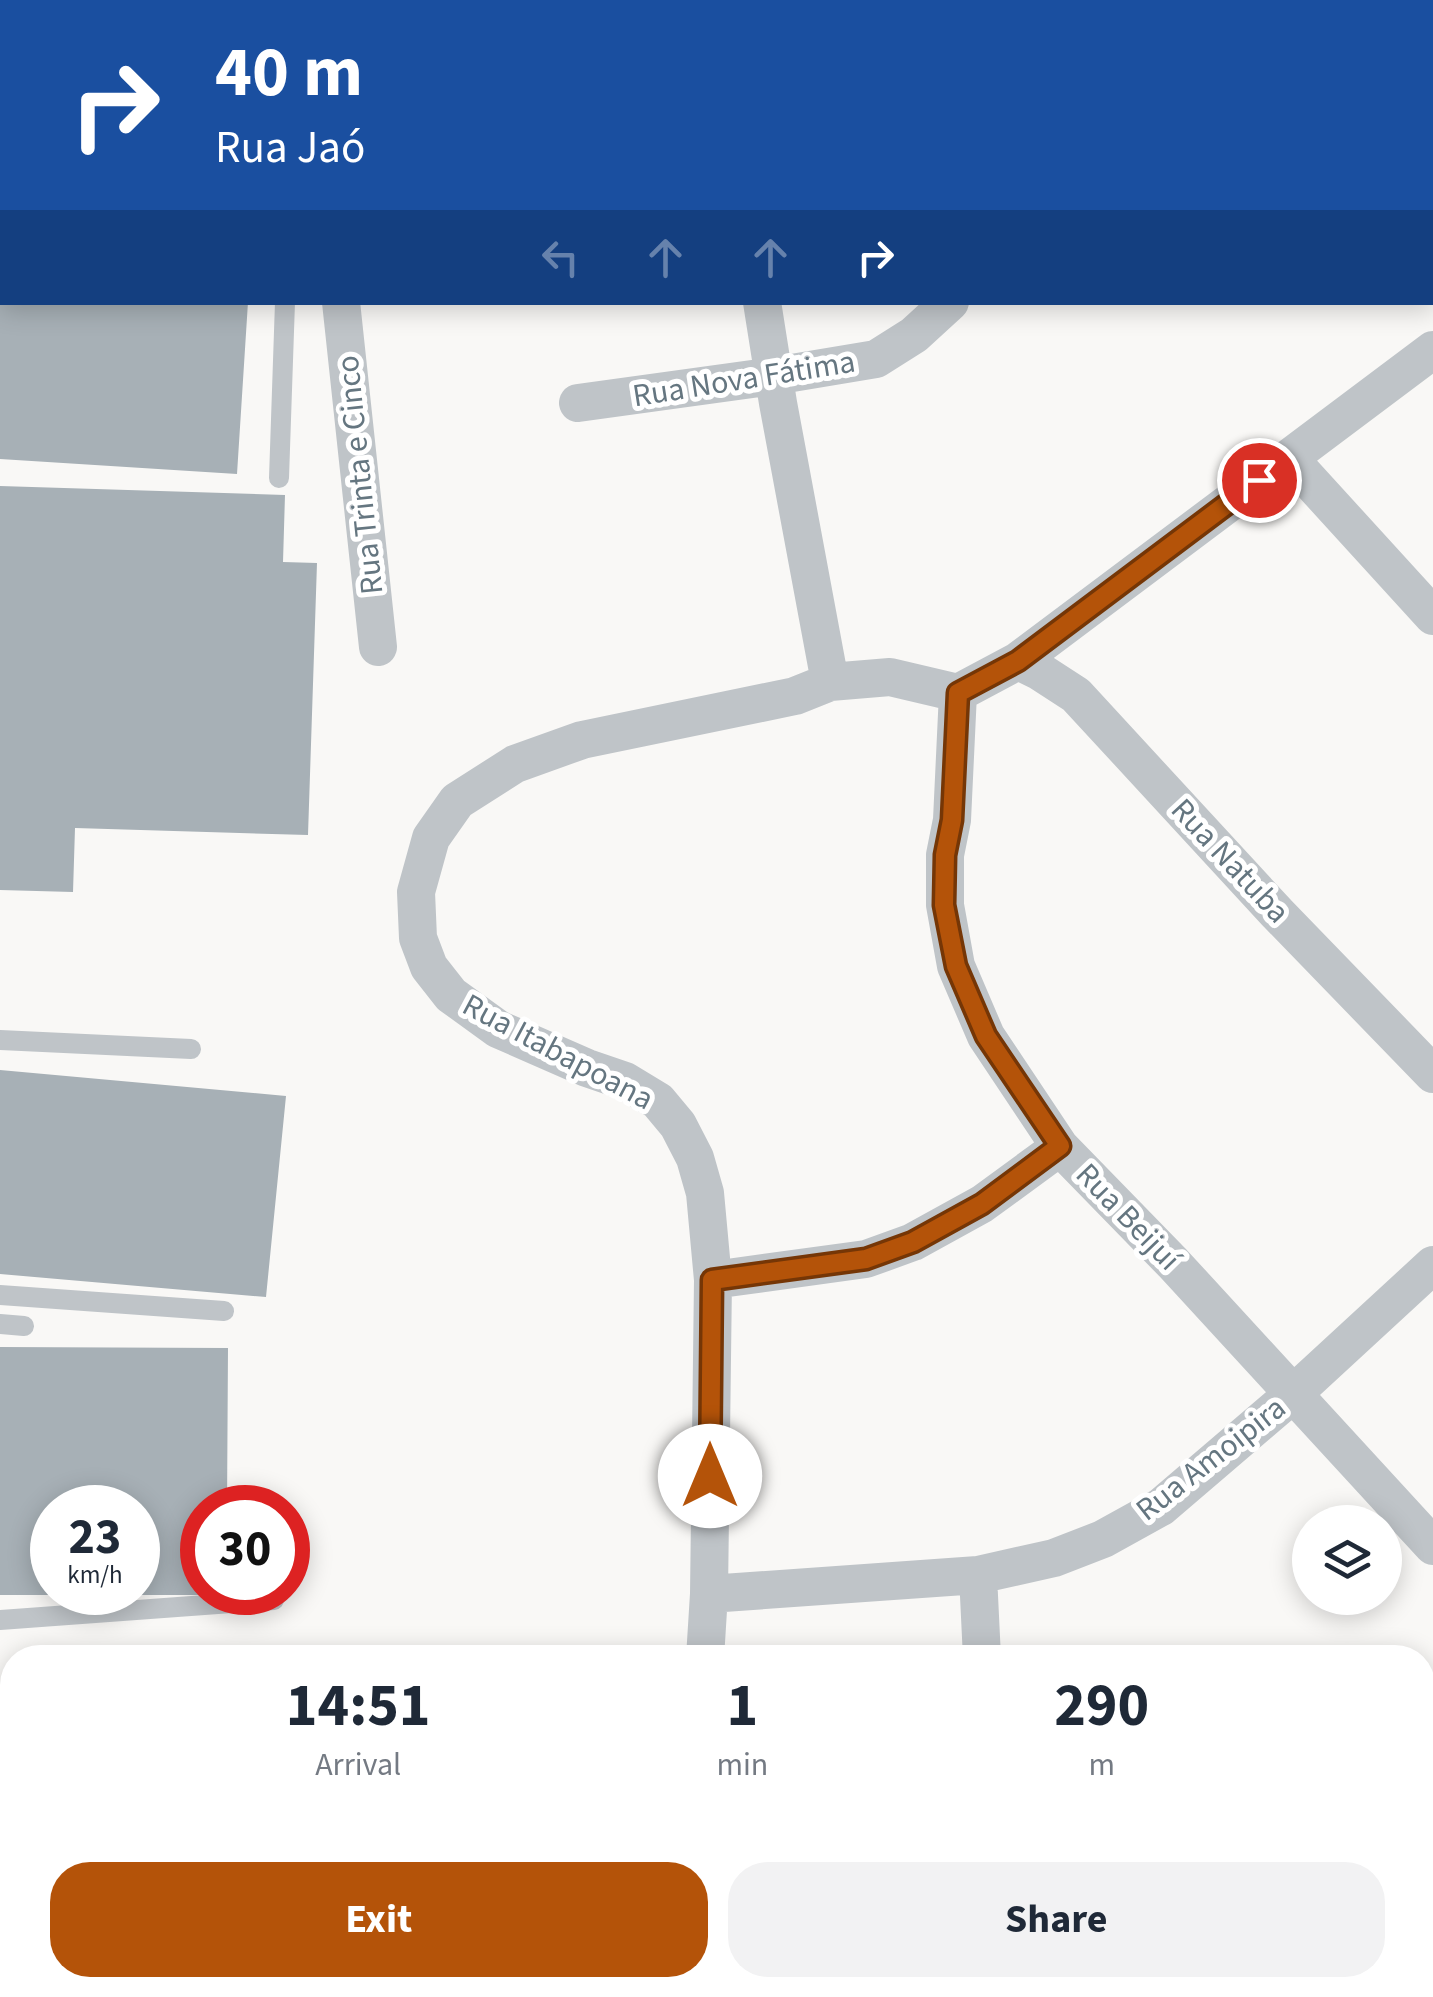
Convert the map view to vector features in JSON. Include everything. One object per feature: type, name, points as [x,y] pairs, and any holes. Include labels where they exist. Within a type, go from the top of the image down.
[{"type":"street","name":"Rua Trinta e Cinco","points":[[341,305],[378,647]]},
{"type":"street","points":[[762,305],[830,682]]},
{"type":"street","name":"Rua Nova Fátima","points":[[578,403],[876,359],[914,335],[947,305]]},
{"type":"street","points":[[958,693],[1018,661],[1433,350]]},
{"type":"street","points":[[1289,458],[1433,616]]},
{"type":"street","name":"Rua Natuba","points":[[1018,661],[1076,695],[1277,913],[1433,1074]]},
{"type":"street","name":"Rua Itabapoana","points":[[706,1645],[712,1280],[705,1194],[695,1158],[678,1125],[658,1101],[626,1082],[498,1028],[451,996],[429,966],[418,938],[416,892],[431,838],[458,801],[515,764],[582,740],[795,696],[830,682],[890,677],[958,693]]},
{"type":"street","name":"Rua Beijuí","points":[[958,693],[944,905],[956,966],[986,1036],[1060,1146],[1433,1546]]},
{"type":"street","points":[[712,1280],[866,1259],[913,1242],[982,1204],[1060,1146]]},
{"type":"street","name":"Rua Amoipira","points":[[709,1594],[978,1575],[1054,1558],[1103,1539],[1161,1507],[1293,1394],[1433,1265]]},
{"type":"street","points":[[978,1575],[981,1645]]},
{"type":"lane","points":[[279,478],[284,305]]},
{"type":"lane","points":[[0,1040],[191,1048]]},
{"type":"lane","points":[[0,1295],[224,1310]]},
{"type":"lane","points":[[0,1324],[24,1326]]},
{"type":"lane","points":[[0,1620],[180,1607]]},
{"type":"building","points":[[0,305],[248,305],[237,474],[0,459]]},
{"type":"building","points":[[0,486],[285,495],[283,562],[317,563],[308,835],[75,828],[73,892],[0,890]]},
{"type":"building","points":[[0,1070],[286,1096],[266,1297],[0,1274]]},
{"type":"building","points":[[0,1347],[228,1348],[227,1485],[180,1485],[180,1595],[160,1595],[160,1485],[30,1485],[30,1595],[0,1595]]},
{"type":"route","points":[[710,1476],[712,1280],[866,1259],[913,1242],[982,1204],[1060,1146],[986,1036],[956,966],[944,905],[958,693],[1018,661],[1259,480]]}]
